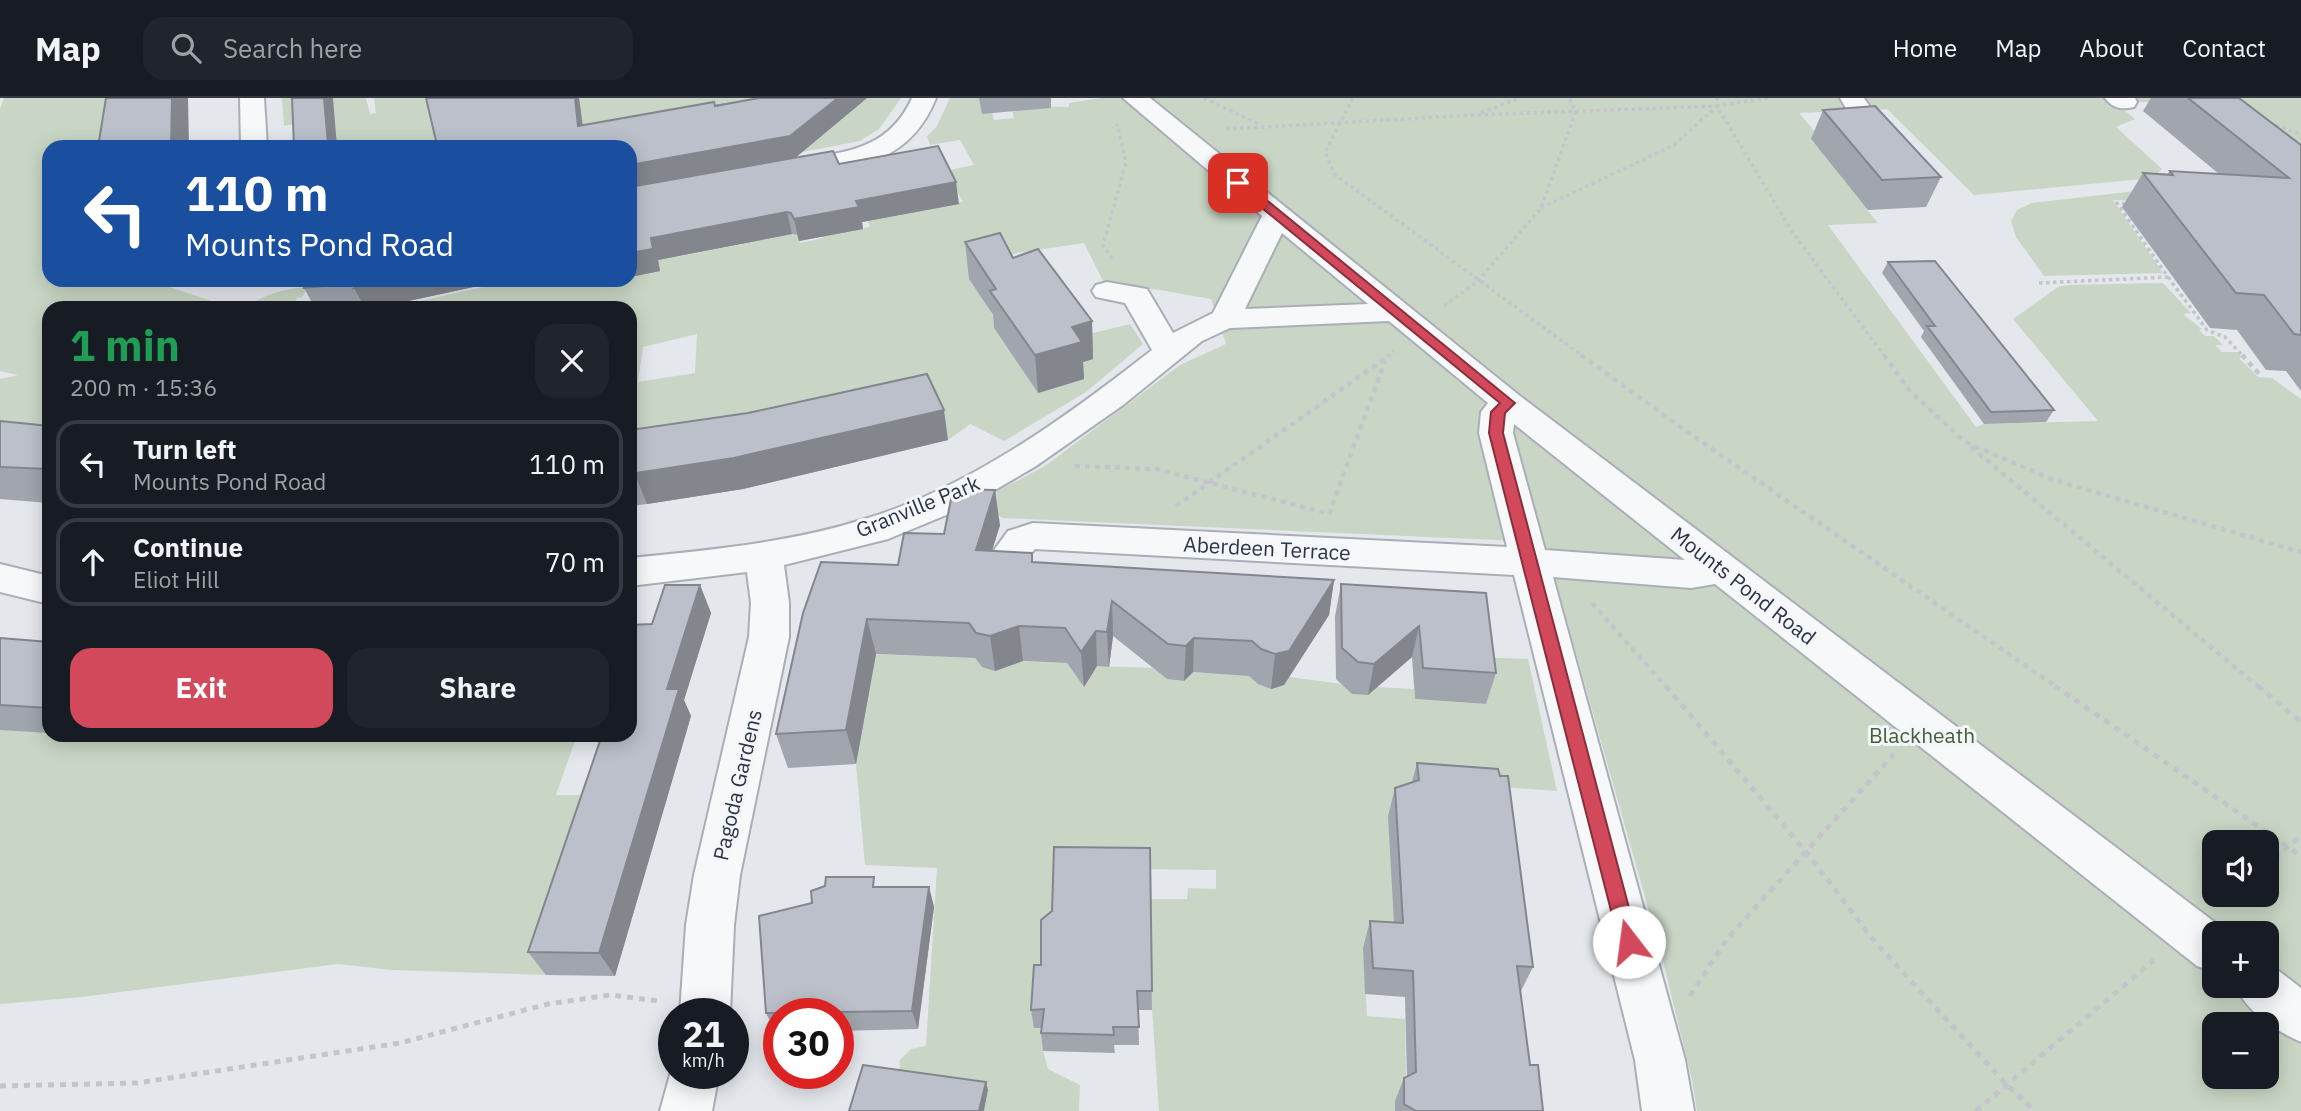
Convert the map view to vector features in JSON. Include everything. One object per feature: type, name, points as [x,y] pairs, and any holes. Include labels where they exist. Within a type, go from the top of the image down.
[{"type":"street","points":[[252,98],[254,140]]},
{"type":"street","points":[[760,175],[853,159],[878,151],[898,140],[910,127],[924,98]]},
{"type":"street","name":"Mounts Pond Road","points":[[1135,98],[1508,403],[2202,940]]},
{"type":"street","points":[[1225,318],[1277,215]]},
{"type":"street","points":[[1121,293],[1169,352]]},
{"type":"street","name":"Granville Park","points":[[637,571],[764,557],[875,530],[955,497],[1015,463],[1111,398],[1191,334],[1225,318],[1404,320]]},
{"type":"street","points":[[1508,403],[1498,412],[1496,433],[1650,1023],[1668,1111]]},
{"type":"street","name":"Aberdeen Terrace","points":[[1011,553],[1021,540],[1033,536],[1530,562],[1691,574],[1705,573],[1719,567]]},
{"type":"street","name":"Pagoda Gardens","points":[[707,998],[710,925],[717,875],[769,637],[771,603],[764,557]]},
{"type":"street","points":[[0,578],[42,588]]},
{"type":"street","points":[[2276,998],[2301,1018]]},
{"type":"street","points":[[686,1111],[691,1089]]},
{"type":"path","points":[[1204,98],[1262,125]]},
{"type":"path","points":[[1353,98],[1342,121],[1332,133],[1325,152],[1334,174],[1361,196],[1683,429],[2301,856]]},
{"type":"path","points":[[1477,115],[1520,98]]},
{"type":"path","points":[[1314,552],[1385,361],[1404,320],[1478,281],[1541,208],[1576,111],[1569,98]]},
{"type":"path","points":[[1717,98],[1717,106],[1791,230],[1909,390],[1965,442],[2301,722]]},
{"type":"path","points":[[1215,130],[1342,121],[1717,106],[1768,98]]},
{"type":"path","points":[[1541,208],[1674,145],[1717,106]]},
{"type":"path","points":[[1116,118],[1126,163],[1103,245],[1121,293]]},
{"type":"path","points":[[2262,121],[2301,134]]},
{"type":"path","points":[[2129,204],[2117,203],[2207,330],[2225,337],[2261,376]]},
{"type":"path","points":[[2039,283],[2168,277]]},
{"type":"path","points":[[1122,542],[1385,361]]},
{"type":"path","points":[[1965,442],[2054,480],[2301,552]]},
{"type":"path","points":[[1015,463],[1156,469],[1212,481],[1339,517]]},
{"type":"path","points":[[1530,562],[1592,603],[1714,741],[1807,853],[1875,942],[2007,1085],[2035,1111]]},
{"type":"path","points":[[1650,1023],[1688,1000],[1699,979],[1748,915],[1807,853],[1902,745]]},
{"type":"path","points":[[2279,855],[2301,835]]},
{"type":"path","points":[[1976,1111],[2202,940]]},
{"type":"path","points":[[0,1086],[138,1083],[400,1043],[548,1004],[610,995],[658,1002]]},
{"type":"green space","points":[[4,98],[121,98],[130,140],[42,140],[42,287],[169,287],[212,301],[42,301],[42,457],[0,454],[0,379],[18,375],[0,371],[0,109]]},
{"type":"green space","points":[[282,98],[366,98],[370,114],[376,113],[374,98],[431,98],[580,109],[579,98],[901,98],[879,129],[860,141],[739,164],[730,130],[637,141],[327,140],[325,118],[284,126]]},
{"type":"green space","name":"Blackheath","points":[[950,98],[981,98],[991,106],[994,120],[1014,118],[1011,106],[1069,107],[1069,103],[1101,98],[2301,98],[2301,195],[2182,101],[2115,103],[2135,119],[2116,127],[2162,169],[2156,175],[2143,179],[1974,195],[1887,109],[1799,113],[1821,139],[1811,140],[1819,149],[1824,149],[1844,181],[1854,181],[1877,209],[1867,210],[1878,223],[1828,225],[1976,427],[1984,424],[2098,421],[2013,319],[2058,287],[2067,285],[2163,283],[2191,313],[2183,314],[2202,329],[2199,330],[2205,336],[2214,336],[2223,345],[2215,345],[2222,352],[2237,352],[2242,357],[2239,358],[2258,377],[2272,378],[2301,399],[2301,1111],[1697,1111],[1662,957],[1559,593],[1541,542],[1002,518],[981,500],[1045,466],[1180,365],[1226,344],[1211,299],[1160,290],[1105,285],[1084,243],[1018,253],[975,265],[970,279],[993,316],[994,328],[1038,393],[1077,337],[1130,324],[1143,344],[1086,392],[1004,441],[970,424],[948,440],[637,462],[637,301],[421,301],[483,287],[637,287],[637,272],[656,249],[676,257],[748,243],[745,232],[788,223],[800,243],[823,238],[815,218],[841,226],[844,232],[870,227],[862,209],[963,202],[945,171],[974,165],[960,140],[930,145],[927,136],[937,126]],"holes":[[[697,334],[695,373],[638,382],[643,347]]]},
{"type":"green space","points":[[2179,186],[2135,201],[2113,200],[2163,273],[2044,276],[2016,237],[2011,221],[2017,210],[2032,203]]},
{"type":"green space","points":[[307,287],[302,297],[296,301],[256,301],[274,293]]},
{"type":"green space","points":[[867,654],[975,658],[982,667],[1011,661],[1067,663],[1075,674],[1097,666],[1154,668],[1167,679],[1184,681],[1193,672],[1249,675],[1258,684],[1284,685],[1289,677],[1342,684],[1368,695],[1377,687],[1414,689],[1415,699],[1485,704],[1480,657],[1528,659],[1557,791],[1419,781],[1395,950],[1363,948],[1367,1016],[1405,1019],[1406,1081],[1395,1101],[1395,1111],[1159,1111],[1152,1009],[1151,899],[1187,899],[1188,888],[1216,889],[1216,870],[1057,868],[1043,1051],[1048,1069],[1080,1085],[1079,1111],[984,1111],[988,1091],[899,1078],[900,1060],[911,1049],[926,1046],[937,868],[865,865],[856,764],[873,670]]},
{"type":"green space","points":[[0,729],[42,732],[42,742],[575,742],[556,795],[605,795],[546,975],[391,970],[338,964],[82,997],[0,1004]]},
{"type":"building","points":[[106,98],[172,98],[171,140],[99,140]]},
{"type":"building","points":[[292,98],[324,98],[328,140],[294,140]]},
{"type":"building","points":[[426,98],[575,98],[578,126],[714,102],[715,106],[759,98],[838,98],[790,136],[637,164],[637,140],[436,140]]},
{"type":"building","points":[[2188,98],[2239,98],[2301,145],[2301,335],[2294,334],[2264,295],[2236,293],[2143,173],[2173,175],[2170,171],[2289,178]]},
{"type":"building","points":[[1875,106],[1941,177],[1882,180],[1823,110]]},
{"type":"building","points":[[938,146],[956,182],[856,201],[859,207],[794,219],[791,213],[787,212],[651,238],[653,249],[637,252],[637,186],[833,151],[839,164]]},
{"type":"building","points":[[1000,233],[1013,258],[1038,249],[1092,321],[1072,327],[1082,342],[1035,355],[990,291],[996,289],[965,242]]},
{"type":"building","points":[[1935,261],[2054,410],[1991,412],[1927,326],[1935,326],[1888,262]]},
{"type":"building","points":[[927,374],[944,410],[734,458],[637,473],[637,429],[748,413]]},
{"type":"building","points":[[0,421],[42,425],[42,469],[0,467]]},
{"type":"building","points":[[953,489],[995,490],[976,550],[1032,553],[1032,562],[1334,580],[1289,651],[1275,654],[1261,649],[1252,641],[1194,638],[1186,646],[1168,644],[1112,601],[1107,632],[1096,631],[1081,652],[1065,628],[1019,626],[990,636],[976,633],[969,623],[867,619],[846,730],[776,734],[803,613],[821,562],[898,565],[904,533],[944,534]]},
{"type":"building","points":[[1341,584],[1486,593],[1496,673],[1423,668],[1419,626],[1374,664],[1358,662],[1342,648]]},
{"type":"building","points":[[665,585],[700,585],[667,689],[679,689],[599,953],[528,952],[600,742],[637,742],[637,625],[652,624]]},
{"type":"building","points":[[0,638],[42,641],[42,708],[0,705]]},
{"type":"building","points":[[1417,763],[1498,769],[1500,776],[1508,776],[1533,967],[1517,966],[1530,1065],[1538,1065],[1543,1111],[1416,1111],[1404,1104],[1404,1078],[1416,1072],[1413,971],[1373,968],[1370,921],[1403,923],[1395,788],[1419,780]]},
{"type":"building","points":[[1054,847],[1150,848],[1152,991],[1137,991],[1139,1027],[1113,1027],[1114,1035],[1041,1033],[1044,1009],[1031,1010],[1034,965],[1041,965],[1041,920],[1052,911]]},
{"type":"building","points":[[826,877],[874,877],[873,887],[929,887],[912,1011],[854,1012],[854,998],[765,998],[759,916],[812,903],[811,891],[825,886]]},
{"type":"building","points":[[863,1065],[986,1082],[979,1111],[849,1111]]},
{"type":"route","points":[[1238,183],[1508,403],[1498,412],[1496,433],[1629,942]]}]
